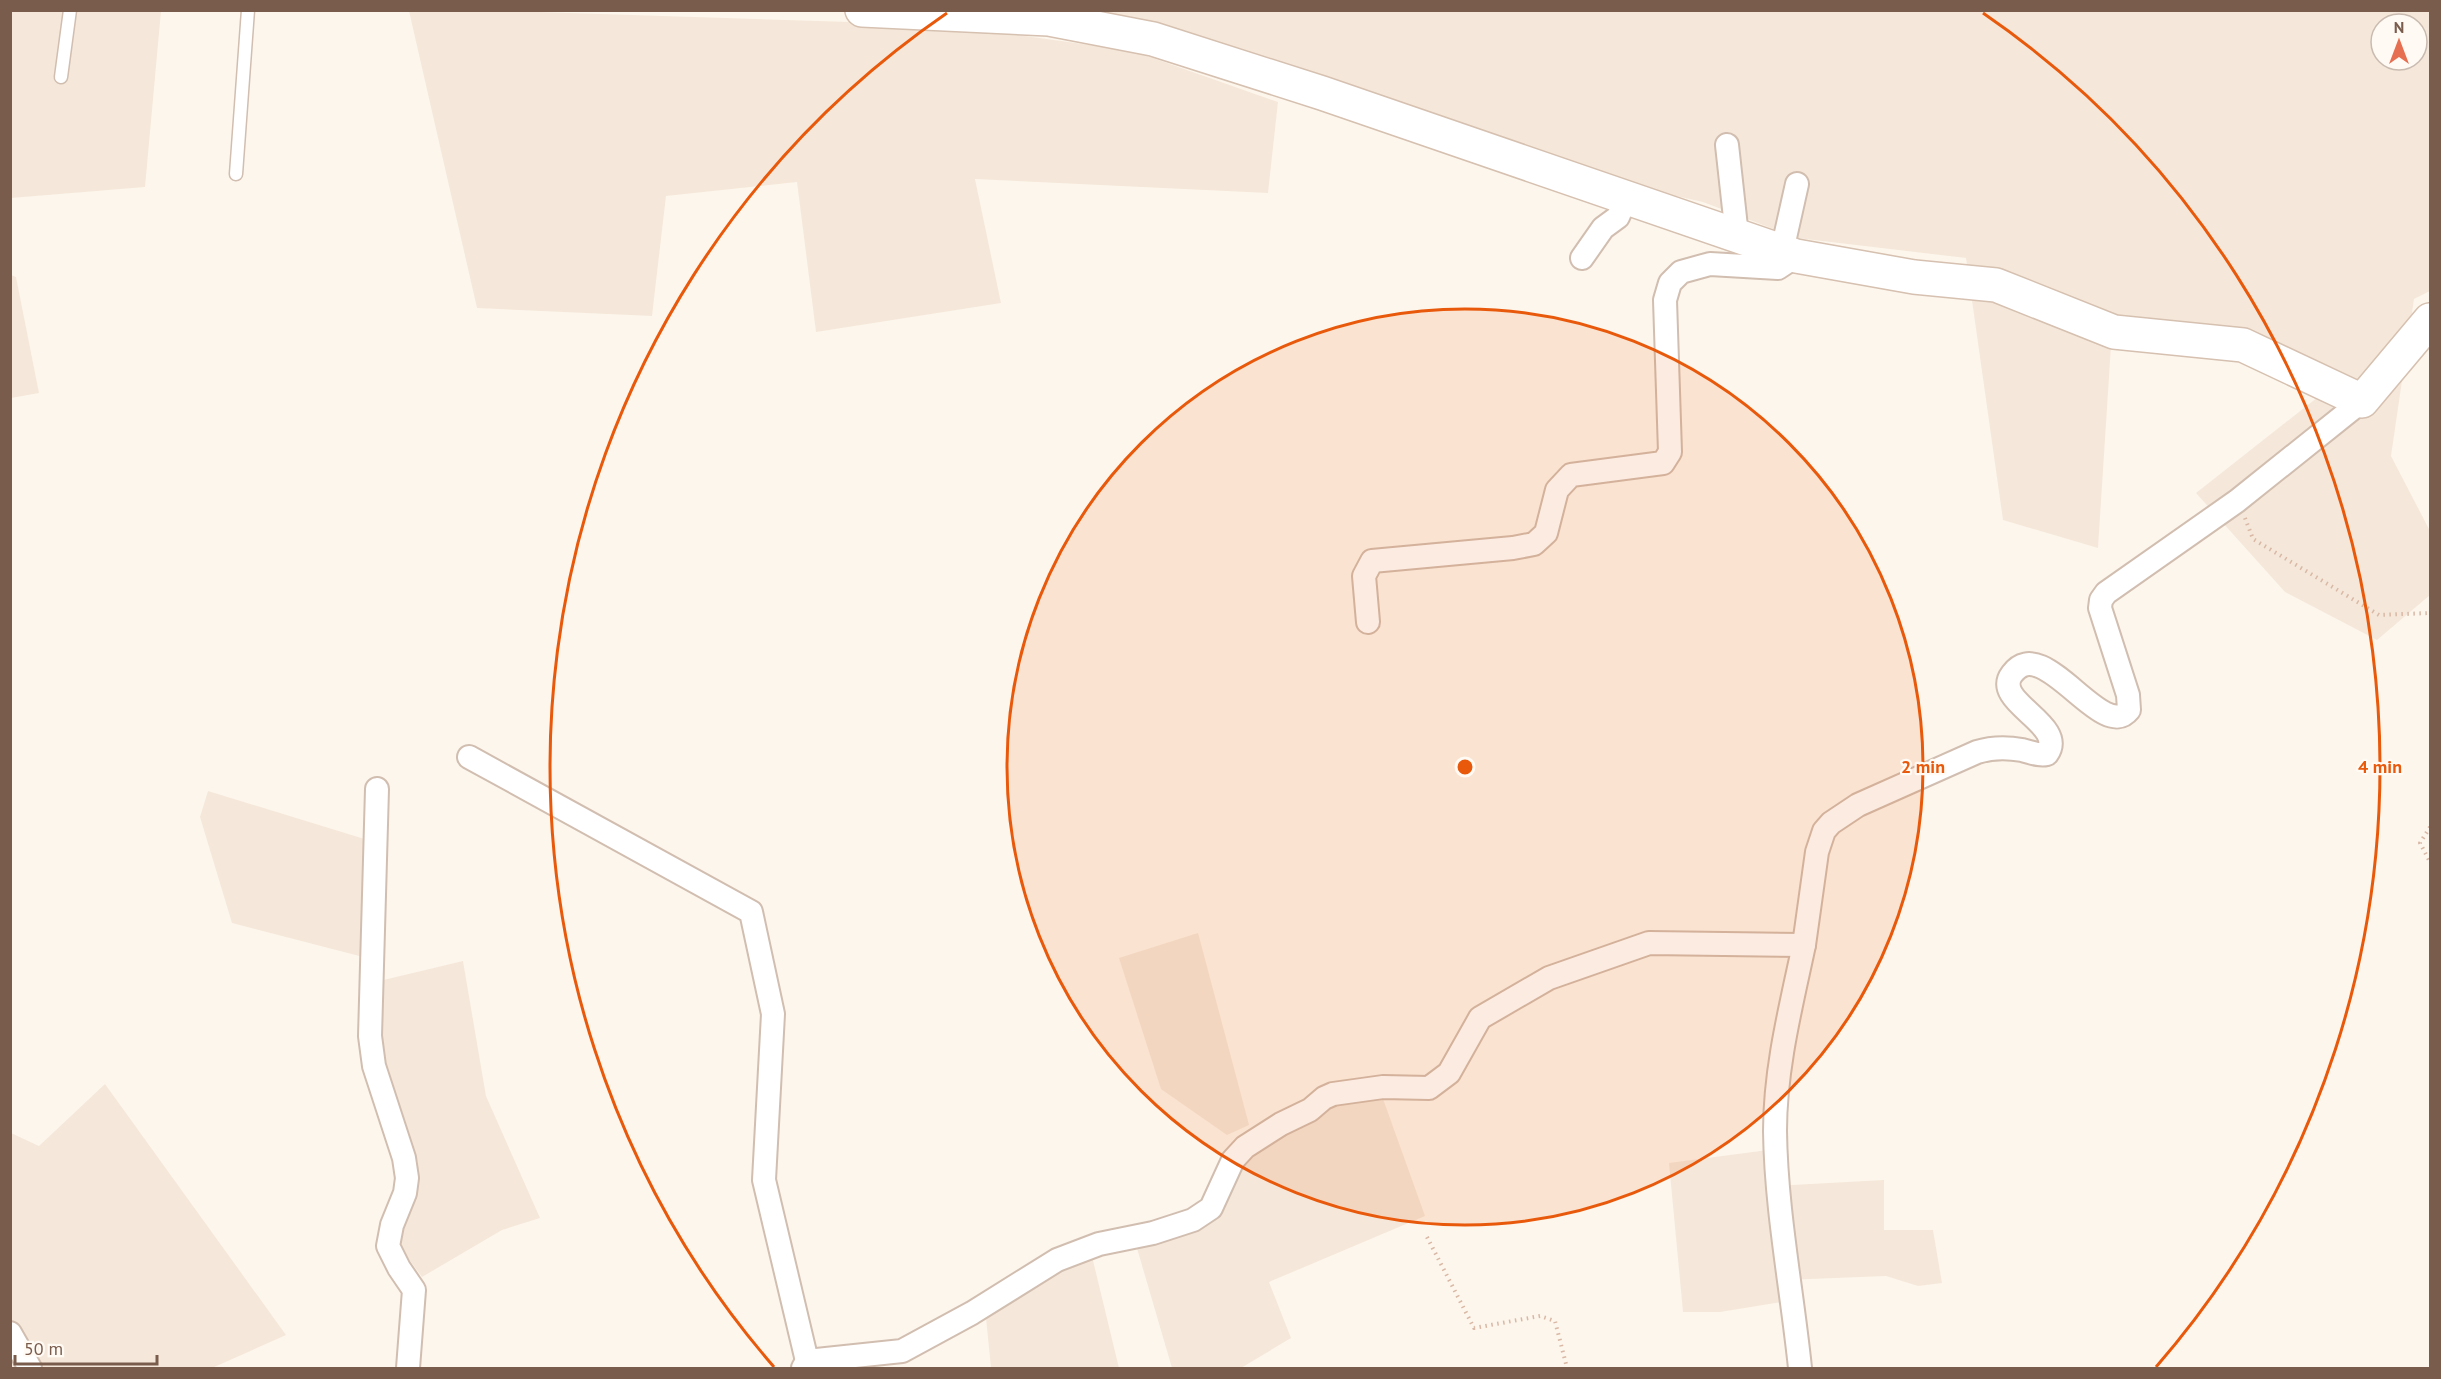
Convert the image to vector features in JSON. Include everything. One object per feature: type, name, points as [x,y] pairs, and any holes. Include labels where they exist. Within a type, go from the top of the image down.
[{"type":"street","points":[[862,10],[954,13],[1063,21],[1153,39],[1322,93],[1789,254],[1914,277],[1996,285],[2114,332],[2243,345],[2362,401]]},
{"type":"street","points":[[1727,145],[1737,236]]},
{"type":"street","points":[[1368,622],[1365,576],[1371,561],[1513,548],[1534,544],[1546,532],[1557,490],[1571,475],[1663,463],[1670,452],[1665,300],[1670,283],[1681,272],[1710,264],[1778,268],[1789,254],[1797,184]]},
{"type":"street","points":[[1582,258],[1603,228],[1618,217],[1626,198]]},
{"type":"street","points":[[1800,1368],[1778,1178],[1775,1129],[1780,1055],[1804,945],[1820,840],[1824,831],[1837,818],[1865,802],[1977,752],[1998,747],[2040,755],[2047,753],[2050,745],[2049,734],[2010,693],[2009,679],[2015,670],[2025,666],[2042,667],[2104,713],[2118,718],[2124,716],[2129,710],[2128,695],[2100,608],[2101,600],[2106,593],[2237,501],[2362,401],[2430,320]]},
{"type":"street","points":[[469,757],[751,912],[772,1014],[764,1180],[805,1365],[902,1350],[972,1313],[1058,1260],[1099,1244],[1153,1233],[1193,1220],[1211,1208],[1233,1160],[1245,1147],[1281,1124],[1310,1110],[1324,1098],[1333,1094],[1383,1087],[1429,1088],[1449,1073],[1480,1018],[1550,978],[1649,943],[1804,945]]},
{"type":"street","points":[[377,789],[370,1035],[374,1066],[404,1158],[407,1178],[405,1193],[392,1225],[388,1246],[414,1290],[408,1368]]},
{"type":"street","points":[[10,1333],[30,1368]]},
{"type":"lane","points":[[61,77],[70,10]]},
{"type":"lane","points":[[236,174],[248,10]]},
{"type":"path","points":[[2237,501],[2253,539],[2379,615],[2430,613]]},
{"type":"path","points":[[2430,827],[2420,843],[2430,862]]},
{"type":"path","points":[[1427,1237],[1473,1328],[1540,1316],[1556,1321],[1567,1368]]},
{"type":"shaded area","points":[[11,11],[161,11],[145,187],[11,198]]},
{"type":"shaded area","points":[[409,11],[506,11],[946,25],[1133,51],[1278,102],[1268,193],[975,179],[1001,303],[816,332],[797,182],[666,196],[652,316],[477,308]]},
{"type":"shaded area","points":[[1053,11],[2430,11],[2430,291],[2414,299],[2391,456],[2430,531],[2430,595],[2377,640],[2285,592],[2196,493],[2318,397],[2246,362],[2111,346],[2098,548],[2003,520],[1966,258],[1797,238],[1703,202],[1654,191]]},
{"type":"shaded area","points":[[11,275],[16,277],[39,393],[11,398]]},
{"type":"shaded area","points":[[208,791],[371,841],[371,959],[232,923],[200,817]]},
{"type":"shaded area","points":[[1198,933],[1249,1125],[1227,1135],[1161,1089],[1119,958]]},
{"type":"shaded area","points":[[463,961],[486,1096],[540,1218],[502,1230],[422,1277],[399,1246],[396,1229],[418,1163],[396,1102],[385,1085],[375,982]]},
{"type":"shaded area","points":[[105,1084],[286,1335],[212,1368],[11,1368],[11,1133],[39,1146]]},
{"type":"shaded area","points":[[1378,1085],[1425,1216],[1269,1282],[1291,1338],[1241,1368],[1172,1368],[1134,1238],[1204,1214],[1244,1145]]},
{"type":"shaded area","points":[[1768,1150],[1773,1186],[1884,1180],[1884,1230],[1933,1230],[1942,1283],[1918,1286],[1886,1276],[1785,1280],[1787,1301],[1720,1312],[1683,1312],[1669,1163]]},
{"type":"shaded area","points":[[1089,1244],[1119,1368],[991,1368],[985,1308]]}]
